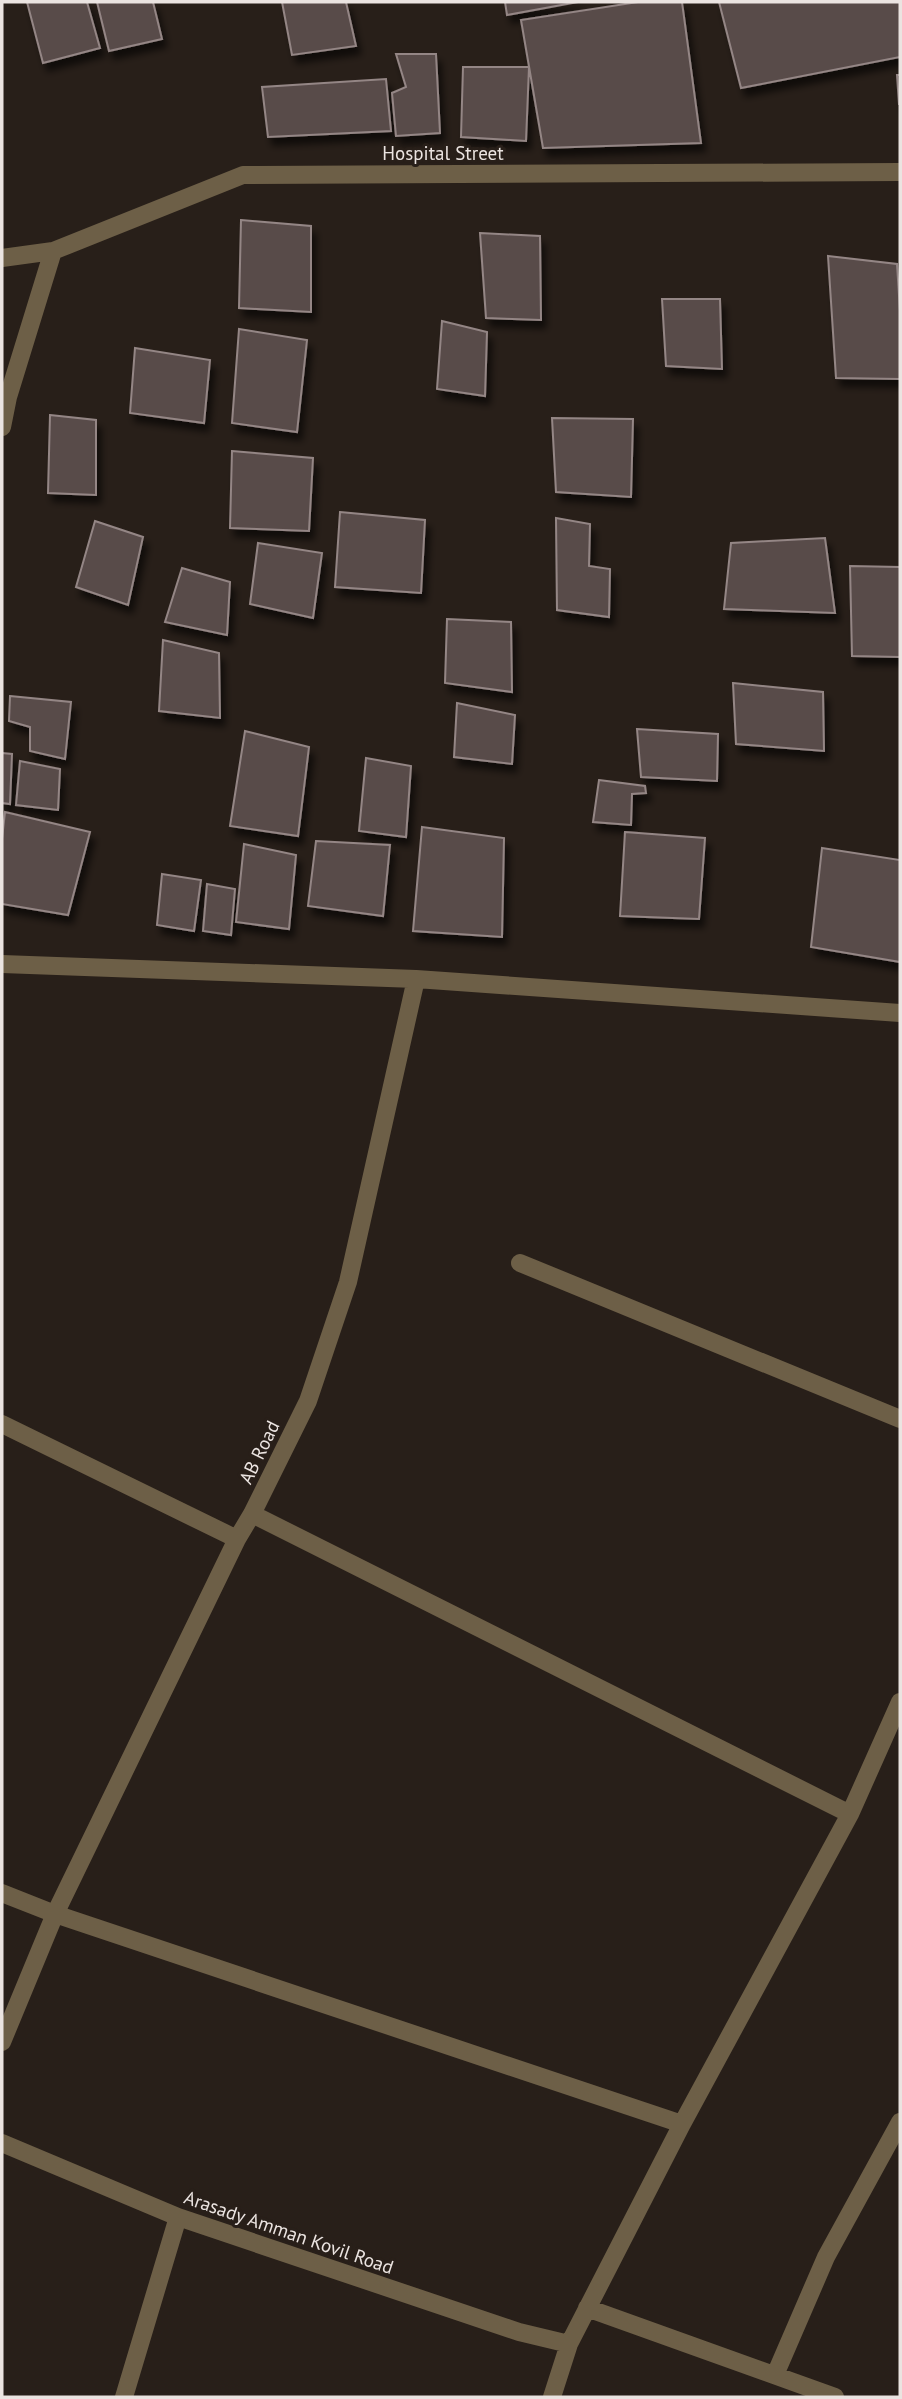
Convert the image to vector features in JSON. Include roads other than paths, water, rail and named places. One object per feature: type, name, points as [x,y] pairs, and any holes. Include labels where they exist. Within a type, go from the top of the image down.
[{"type":"street","name":"Hospital Street","points":[[2,258],[53,251],[243,174],[900,172]]},
{"type":"street","points":[[2,428],[8,397],[53,251]]},
{"type":"street","points":[[2,964],[416,979],[900,1013]]},
{"type":"street","name":"AB Road","points":[[2,2042],[55,1913],[237,1539],[308,1401],[348,1282],[416,979]]},
{"type":"street","points":[[520,1263],[900,1419]]},
{"type":"street","points":[[2,1424],[237,1539]]},
{"type":"street","points":[[251,1514],[850,1814]]},
{"type":"street","points":[[552,2397],[569,2344],[587,2308],[682,2124],[850,1814],[900,1702]]},
{"type":"street","points":[[2,1894],[682,2124]]},
{"type":"street","points":[[775,2375],[826,2257],[900,2122]]},
{"type":"street","name":"Arasady Amman Kovil Road","points":[[2,2143],[178,2217],[519,2332],[569,2344]]},
{"type":"street","points":[[124,2397],[178,2217]]},
{"type":"street","points":[[587,2308],[835,2397]]}]
